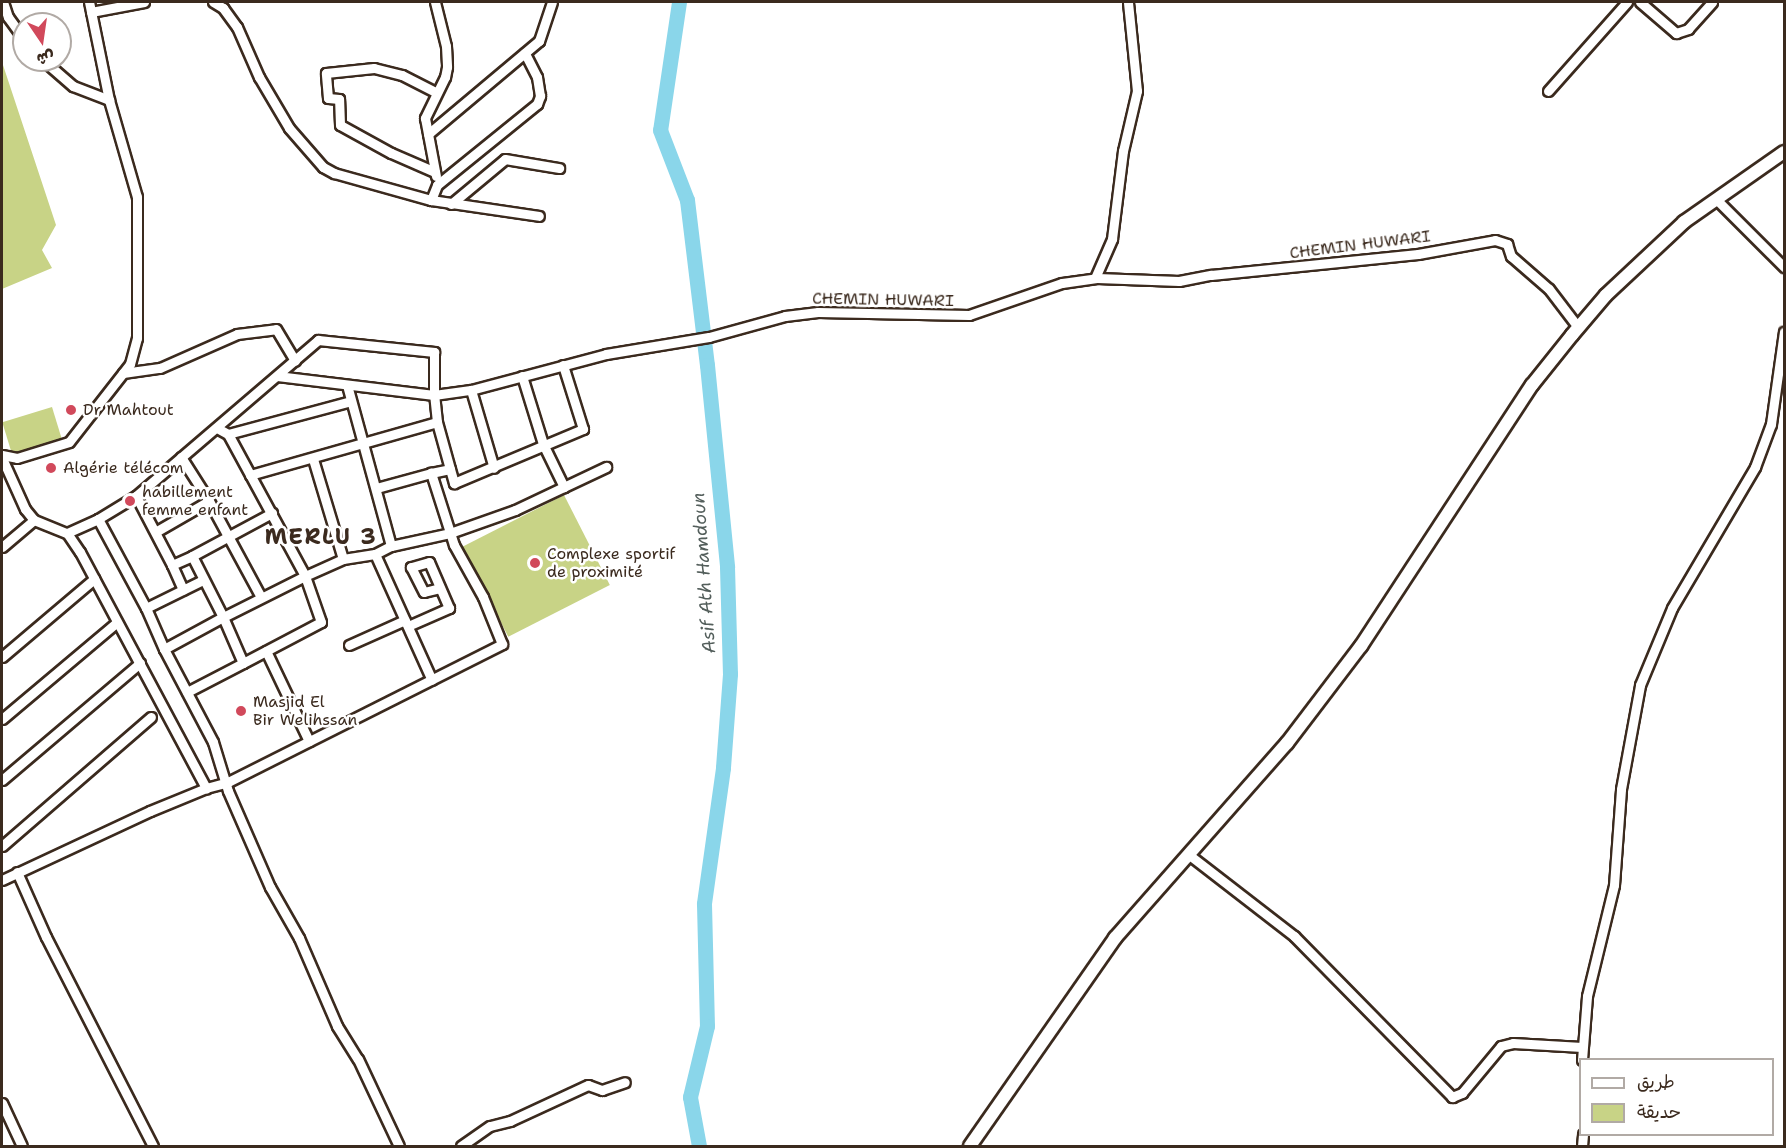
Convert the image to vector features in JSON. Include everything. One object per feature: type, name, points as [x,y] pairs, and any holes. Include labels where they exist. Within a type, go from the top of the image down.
[{"type":"street","points":[[3,2],[12,22]]},
{"type":"street","points":[[2,456],[17,458],[69,442],[130,364],[137,338],[137,197],[109,100],[89,2]]},
{"type":"street","points":[[91,12],[144,2]]},
{"type":"street","points":[[213,2],[223,8],[237,27],[272,101],[289,128],[315,160],[334,173],[431,200],[539,216]]},
{"type":"street","points":[[435,2],[446,46],[447,67],[425,118],[437,185]]},
{"type":"street","points":[[428,134],[539,41],[552,2]]},
{"type":"street","points":[[1095,278],[1112,239],[1123,151],[1137,91],[1128,2]]},
{"type":"street","points":[[1548,91],[1627,2]]},
{"type":"street","points":[[1640,2],[1676,33],[1688,29],[1712,2]]},
{"type":"street","points":[[431,200],[437,185],[537,104],[540,96],[537,77],[525,53]]},
{"type":"street","points":[[435,172],[391,153],[340,124],[339,99],[328,98],[326,74],[374,68],[402,75],[436,92]]},
{"type":"street","points":[[57,72],[73,86],[109,100]]},
{"type":"street","points":[[970,1146],[1115,938],[1287,743],[1361,646],[1532,385],[1578,327],[1606,295],[1684,222],[1785,152]]},
{"type":"street","points":[[452,204],[505,159],[559,168]]},
{"type":"street","points":[[1717,200],[1785,267]]},
{"type":"street","name":"CHEMIN HUWARI","points":[[276,376],[434,395],[471,390],[606,354],[709,337],[785,316],[807,314],[969,315],[1062,283],[1095,278],[1179,281],[1211,274],[1267,271],[1428,253],[1495,240],[1507,244],[1511,256],[1549,289],[1578,327]]},
{"type":"street","points":[[123,373],[160,368],[237,334],[276,329],[295,361]]},
{"type":"street","points":[[1582,1058],[1587,996],[1614,885],[1621,789],[1640,685],[1672,608],[1755,467],[1781,400],[1785,332]]},
{"type":"street","points":[[67,533],[98,519],[136,496],[318,340],[434,352],[434,395],[437,422],[454,483],[583,429],[563,365]]},
{"type":"street","points":[[522,376],[543,444],[564,487]]},
{"type":"street","points":[[347,385],[391,546]]},
{"type":"street","points":[[471,390],[494,468]]},
{"type":"street","points":[[228,434],[351,401]]},
{"type":"street","points":[[250,475],[437,422]]},
{"type":"street","points":[[187,692],[321,622],[305,576],[272,513],[228,434],[217,428]]},
{"type":"street","points":[[2,456],[25,508],[34,520],[67,533],[140,663],[206,788]]},
{"type":"street","points":[[181,457],[209,501],[261,597]]},
{"type":"street","points":[[313,459],[343,559]]},
{"type":"street","points":[[164,649],[261,597],[343,559],[375,554],[391,546],[450,533],[515,510],[606,466]]},
{"type":"street","points":[[376,488],[431,472],[450,469]]},
{"type":"street","points":[[2,880],[206,788],[228,782],[502,644],[483,597],[450,533],[431,472]]},
{"type":"street","points":[[136,496],[157,531],[183,590]]},
{"type":"street","points":[[157,531],[209,501]]},
{"type":"street","points":[[172,565],[229,538],[272,513]]},
{"type":"street","points":[[98,519],[147,608],[164,649],[213,742],[228,782],[228,791],[270,887],[299,938],[344,1040],[358,1059],[399,1146]]},
{"type":"street","points":[[2,547],[34,520]]},
{"type":"street","points":[[375,554],[432,680]]},
{"type":"street","points":[[192,556],[243,663]]},
{"type":"street","points":[[2,657],[94,579]]},
{"type":"street","points":[[147,608],[203,580]]},
{"type":"street","points":[[349,645],[449,608],[440,588]]},
{"type":"street","points":[[2,719],[117,622]]},
{"type":"street","points":[[266,651],[309,741]]},
{"type":"street","points":[[2,780],[140,663]]},
{"type":"street","points":[[2,846],[151,717]]},
{"type":"street","points":[[1188,854],[1294,936],[1452,1096],[1462,1093],[1501,1046],[1513,1043],[1582,1047]]},
{"type":"street","points":[[17,872],[46,937],[153,1146]]},
{"type":"street","points":[[460,1146],[490,1126],[510,1121],[588,1085],[602,1090],[625,1082]]},
{"type":"street","points":[[2,1103],[22,1146]]},
{"type":"green space","points":[[2,62],[56,225],[42,250],[52,268],[2,289]]},
{"type":"green space","points":[[52,407],[62,440],[12,455],[2,422]]},
{"type":"green space","name":"Complexe sportif de proximité","points":[[564,495],[610,585],[508,637],[462,547]]},
{"type":"waterway","name":"Asif Ath Hamdoun","points":[[679,2],[660,130],[687,200],[707,365],[727,567],[730,674],[723,768],[704,904],[707,1026],[690,1097],[699,1146]]},
{"type":"place","name":"Dr Mahtout","points":[[71,410]]},
{"type":"place","name":"Algérie télécom","points":[[51,468]]},
{"type":"place","name":"habillement femme enfant","points":[[130,501]]},
{"type":"place","name":"Complexe sportif de proximité","points":[[535,563]]},
{"type":"place","name":"Masjid El Bir Welihssan","points":[[241,711]]},
{"type":"district","name":"MERLU 3","points":[[321,537]]}]
